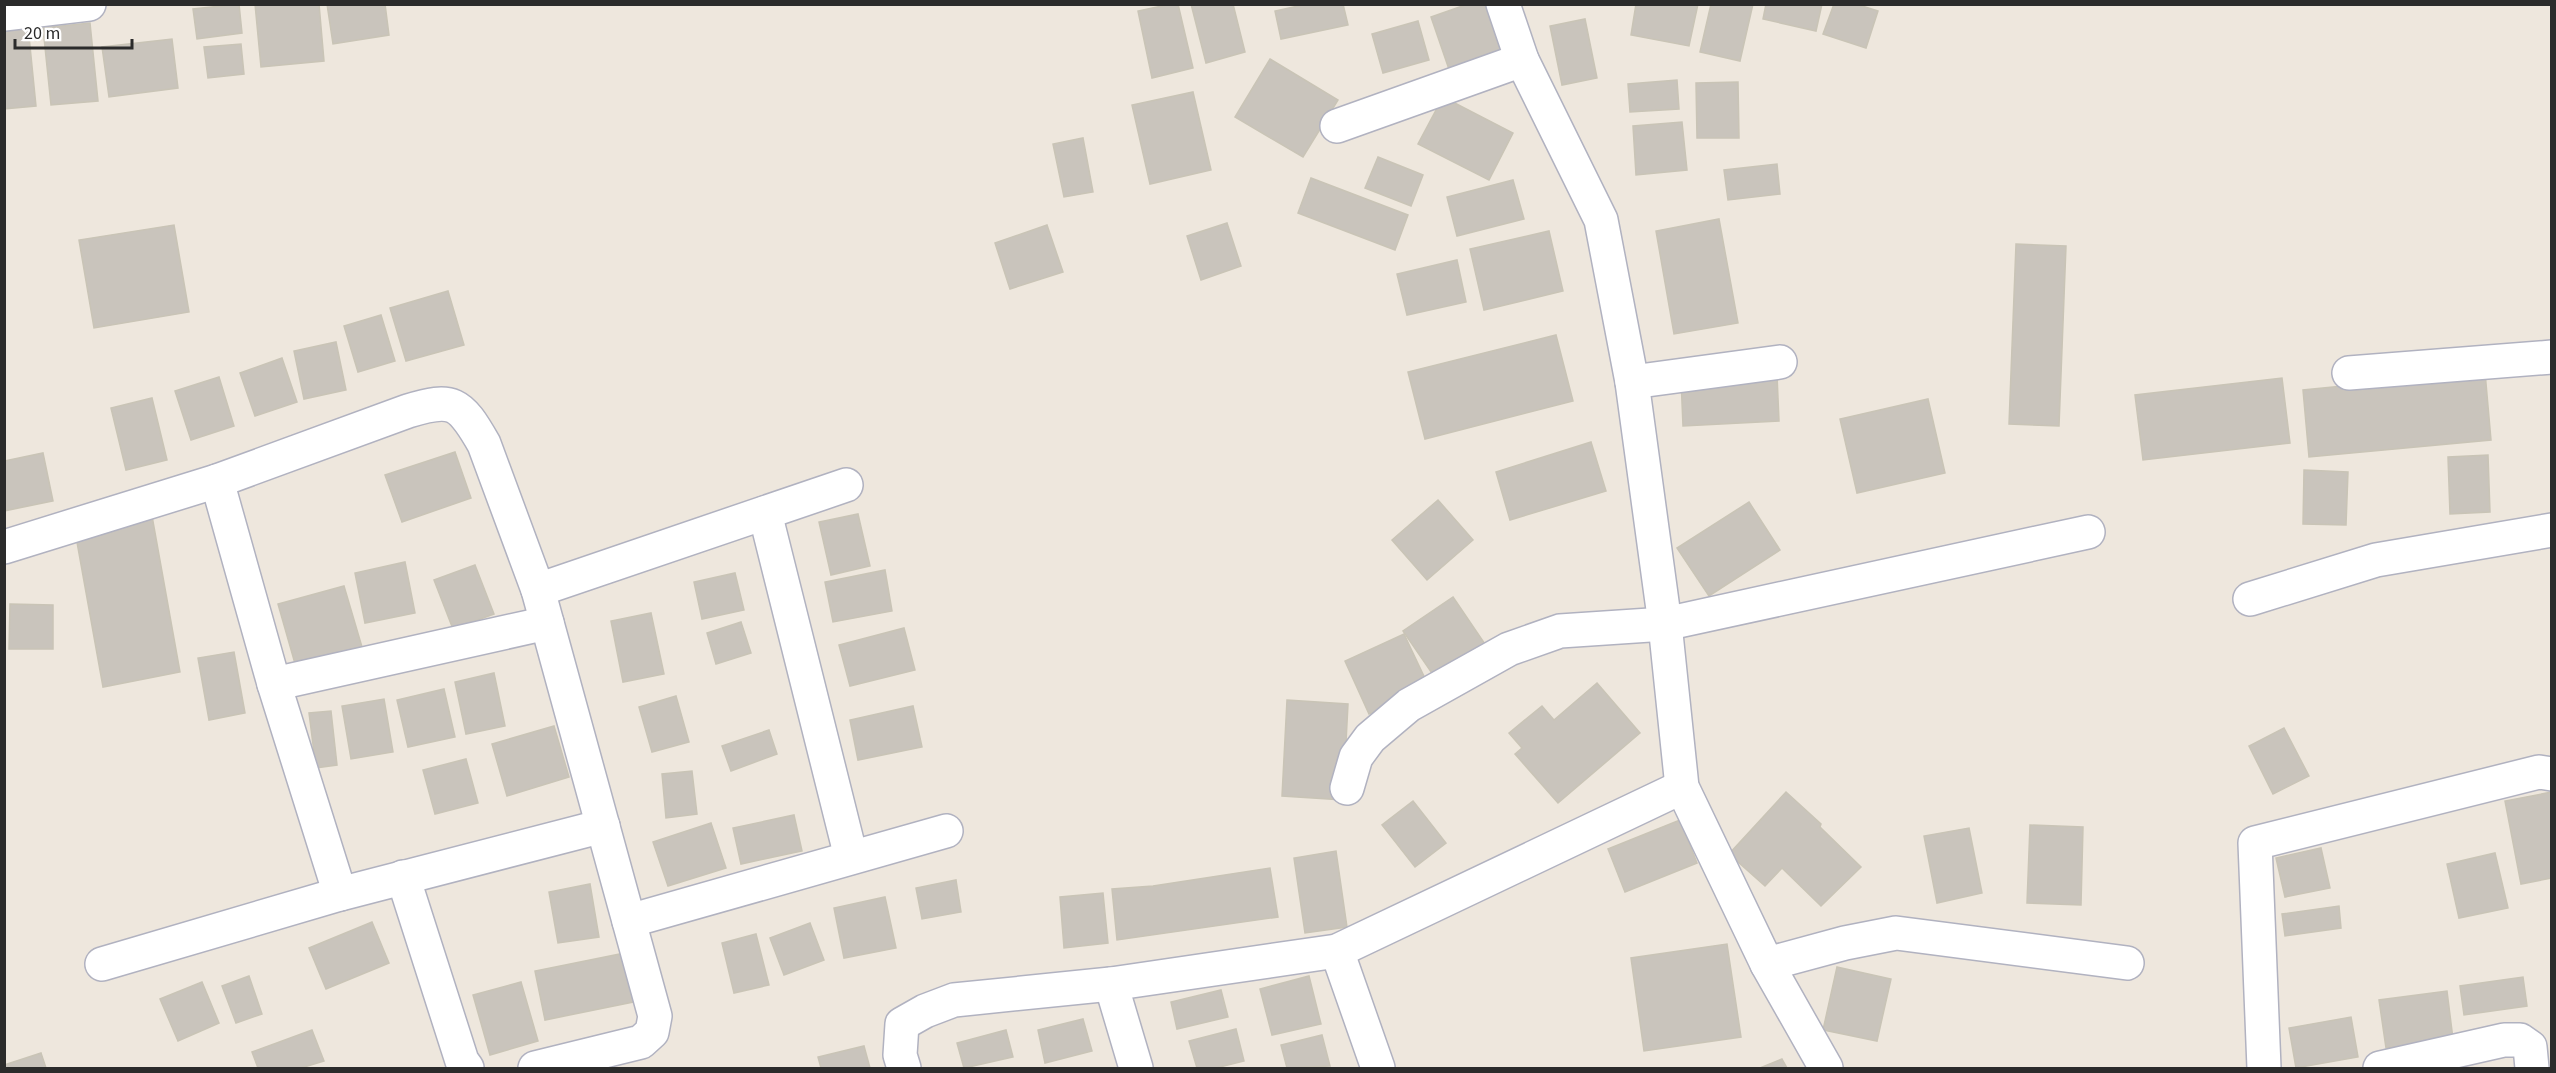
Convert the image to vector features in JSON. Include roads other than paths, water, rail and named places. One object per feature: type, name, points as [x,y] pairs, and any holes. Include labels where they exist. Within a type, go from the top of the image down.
[{"type":"street","points":[[4,14],[89,4]]},
{"type":"street","points":[[1503,4],[1522,60],[1601,220],[1632,381],[1665,624],[1682,787],[1767,964],[1826,1068]]},
{"type":"street","points":[[1337,126],[1522,60]]},
{"type":"street","points":[[2349,373],[2552,357]]},
{"type":"street","points":[[1632,381],[1780,362]]},
{"type":"street","points":[[4,547],[217,481],[408,411],[438,402],[454,406],[473,425],[484,444],[538,590],[655,1016],[652,1032],[641,1042],[535,1068]]},
{"type":"street","points":[[217,481],[274,684],[340,894]]},
{"type":"street","points":[[538,590],[846,485]]},
{"type":"street","points":[[765,513],[851,857]]},
{"type":"street","points":[[2250,599],[2376,560],[2552,530]]},
{"type":"street","points":[[1347,788],[1356,757],[1370,738],[1409,705],[1509,648],[1560,631],[1665,624],[2088,532]]},
{"type":"street","points":[[274,684],[547,623]]},
{"type":"street","points":[[2264,1068],[2255,843],[2540,772],[2552,774]]},
{"type":"street","points":[[904,1068],[900,1055],[902,1024],[925,1011],[954,1000],[1111,984],[1337,951],[1682,787]]},
{"type":"street","points":[[102,964],[340,894],[603,826]]},
{"type":"street","points":[[629,921],[946,831]]},
{"type":"street","points":[[403,877],[462,1061],[467,1068]]},
{"type":"street","points":[[1767,964],[1845,943],[1896,933],[2127,963]]},
{"type":"street","points":[[1337,951],[1378,1068]]},
{"type":"street","points":[[1111,984],[1136,1068]]},
{"type":"street","points":[[2380,1068],[2504,1040],[2520,1040],[2530,1047],[2532,1068]]}]
